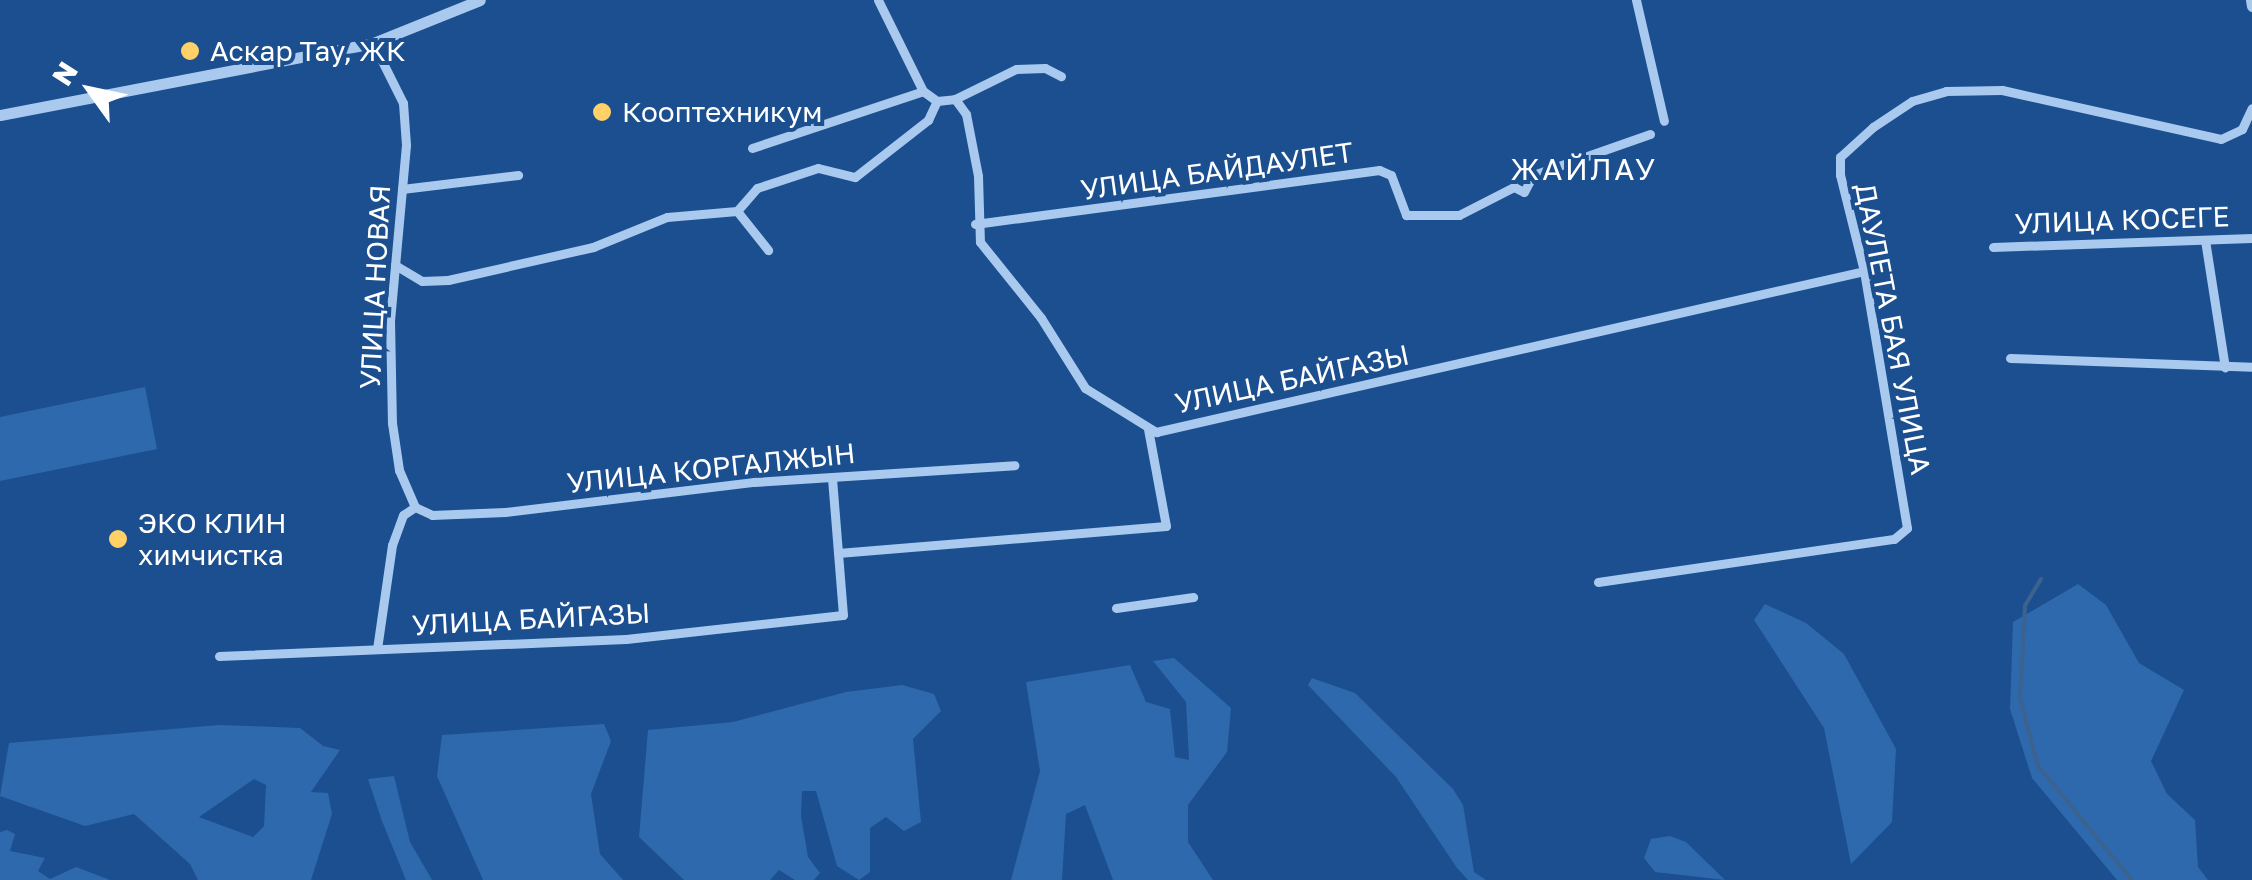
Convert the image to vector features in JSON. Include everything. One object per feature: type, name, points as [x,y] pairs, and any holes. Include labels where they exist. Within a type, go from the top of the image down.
[{"type":"street","points":[[0,115],[373,42],[480,0]]},
{"type":"street","points":[[878,0],[923,91],[937,101],[955,99],[1016,69],[1045,68],[1062,76]]},
{"type":"street","points":[[1636,0],[1664,121]]},
{"type":"street","name":"УЛИЦА НОВАЯ","points":[[373,42],[403,103],[392,423],[399,470],[415,507]]},
{"type":"street","name":"ДАУЛЕТА БАЯ УЛИЦА","points":[[1598,582],[1894,539],[1907,528],[1864,271],[1840,157],[1912,101],[1946,91],[2002,90],[2221,140],[2242,129],[2252,108]]},
{"type":"street","points":[[752,148],[923,91]]},
{"type":"street","points":[[955,99],[975,148],[975,224],[980,242],[1041,318],[1085,388],[1148,428]]},
{"type":"street","points":[[395,265],[422,280],[448,280],[593,247],[667,217],[737,211],[757,188],[818,168],[856,178],[928,120],[937,101]]},
{"type":"street","name":"УЛИЦА БАЙДАУЛЕТ","points":[[975,224],[1379,170],[1391,175],[1406,215],[1459,215],[1514,187],[1524,192],[1533,176],[1650,134]]},
{"type":"street","points":[[402,189],[518,175]]},
{"type":"street","points":[[737,211],[768,250]]},
{"type":"street","name":"УЛИЦА КОСЕГЕ","points":[[1993,246],[2252,238]]},
{"type":"street","points":[[2206,240],[2225,367]]},
{"type":"street","name":"УЛИЦА БАЙГАЗЫ","points":[[1148,428],[1156,432],[1495,358],[1864,271]]},
{"type":"street","points":[[2010,358],[2252,368]]},
{"type":"street","name":"УЛИЦА БАЙГАЗЫ","points":[[838,554],[1166,526],[1148,428]]},
{"type":"street","name":"УЛИЦА КОРГАЛЖЫН","points":[[415,507],[432,515],[505,512],[832,477],[1014,465]]},
{"type":"street","name":"УЛИЦА БАЙГАЗЫ","points":[[219,656],[626,639],[843,615],[832,477]]},
{"type":"street","points":[[377,649],[392,545],[403,515],[415,507]]},
{"type":"street","points":[[1116,608],[1193,597]]},
{"type":"shaded area","points":[[145,387],[157,449],[0,481],[0,417]]},
{"type":"shaded area","points":[[2078,584],[2106,605],[2139,663],[2184,690],[2151,761],[2167,794],[2195,820],[2198,867],[2208,880],[2117,880],[2032,778],[2010,709],[2013,622]]},
{"type":"shaded area","points":[[1765,604],[1806,623],[1844,654],[1896,749],[1892,822],[1851,864],[1824,728],[1754,620]]},
{"type":"shaded area","points":[[1174,658],[1231,708],[1227,752],[1188,805],[1188,842],[1213,880],[1113,880],[1085,805],[1066,814],[1062,880],[1011,880],[1040,771],[1026,682],[1130,665],[1146,702],[1170,709],[1175,757],[1189,760],[1186,702],[1153,661]]},
{"type":"shaded area","points":[[1312,678],[1355,693],[1453,789],[1463,805],[1474,872],[1486,880],[1468,880],[1457,868],[1396,777],[1308,685]]},
{"type":"shaded area","points":[[902,685],[934,694],[941,711],[913,739],[921,822],[904,831],[886,817],[870,828],[870,872],[859,880],[837,866],[816,791],[802,791],[801,816],[808,857],[820,873],[814,880],[795,880],[779,870],[770,880],[684,880],[639,837],[648,730],[733,722],[846,692]]},
{"type":"shaded area","points":[[604,724],[611,741],[591,794],[600,854],[623,880],[483,880],[437,776],[442,735]]},
{"type":"shaded area","points":[[219,725],[300,728],[323,746],[340,750],[311,792],[328,793],[332,814],[311,880],[198,880],[190,864],[134,814],[85,826],[0,796],[9,743]],"holes":[[[254,779],[266,785],[264,826],[253,837],[199,817]]]},
{"type":"shaded area","points":[[394,776],[410,842],[432,880],[406,880],[382,821],[368,779]]},
{"type":"shaded area","points":[[0,832],[15,834],[10,851],[45,858],[38,871],[50,879],[76,867],[110,880],[0,880]]},
{"type":"shaded area","points":[[1670,836],[1686,842],[1725,880],[1655,872],[1644,858],[1651,839]]},
{"type":"waterway","points":[[2041,579],[2025,606],[2020,698],[2038,766],[2132,880]]},
{"type":"place","name":"Аскар Тау, ЖК","points":[[190,51]]},
{"type":"place","name":"Кооптехникум","points":[[602,112]]},
{"type":"place","name":"ЭКО КЛИН химчистка","points":[[118,539]]},
{"type":"district","name":"ЖАЙЛАУ","points":[[1584,169]]}]
